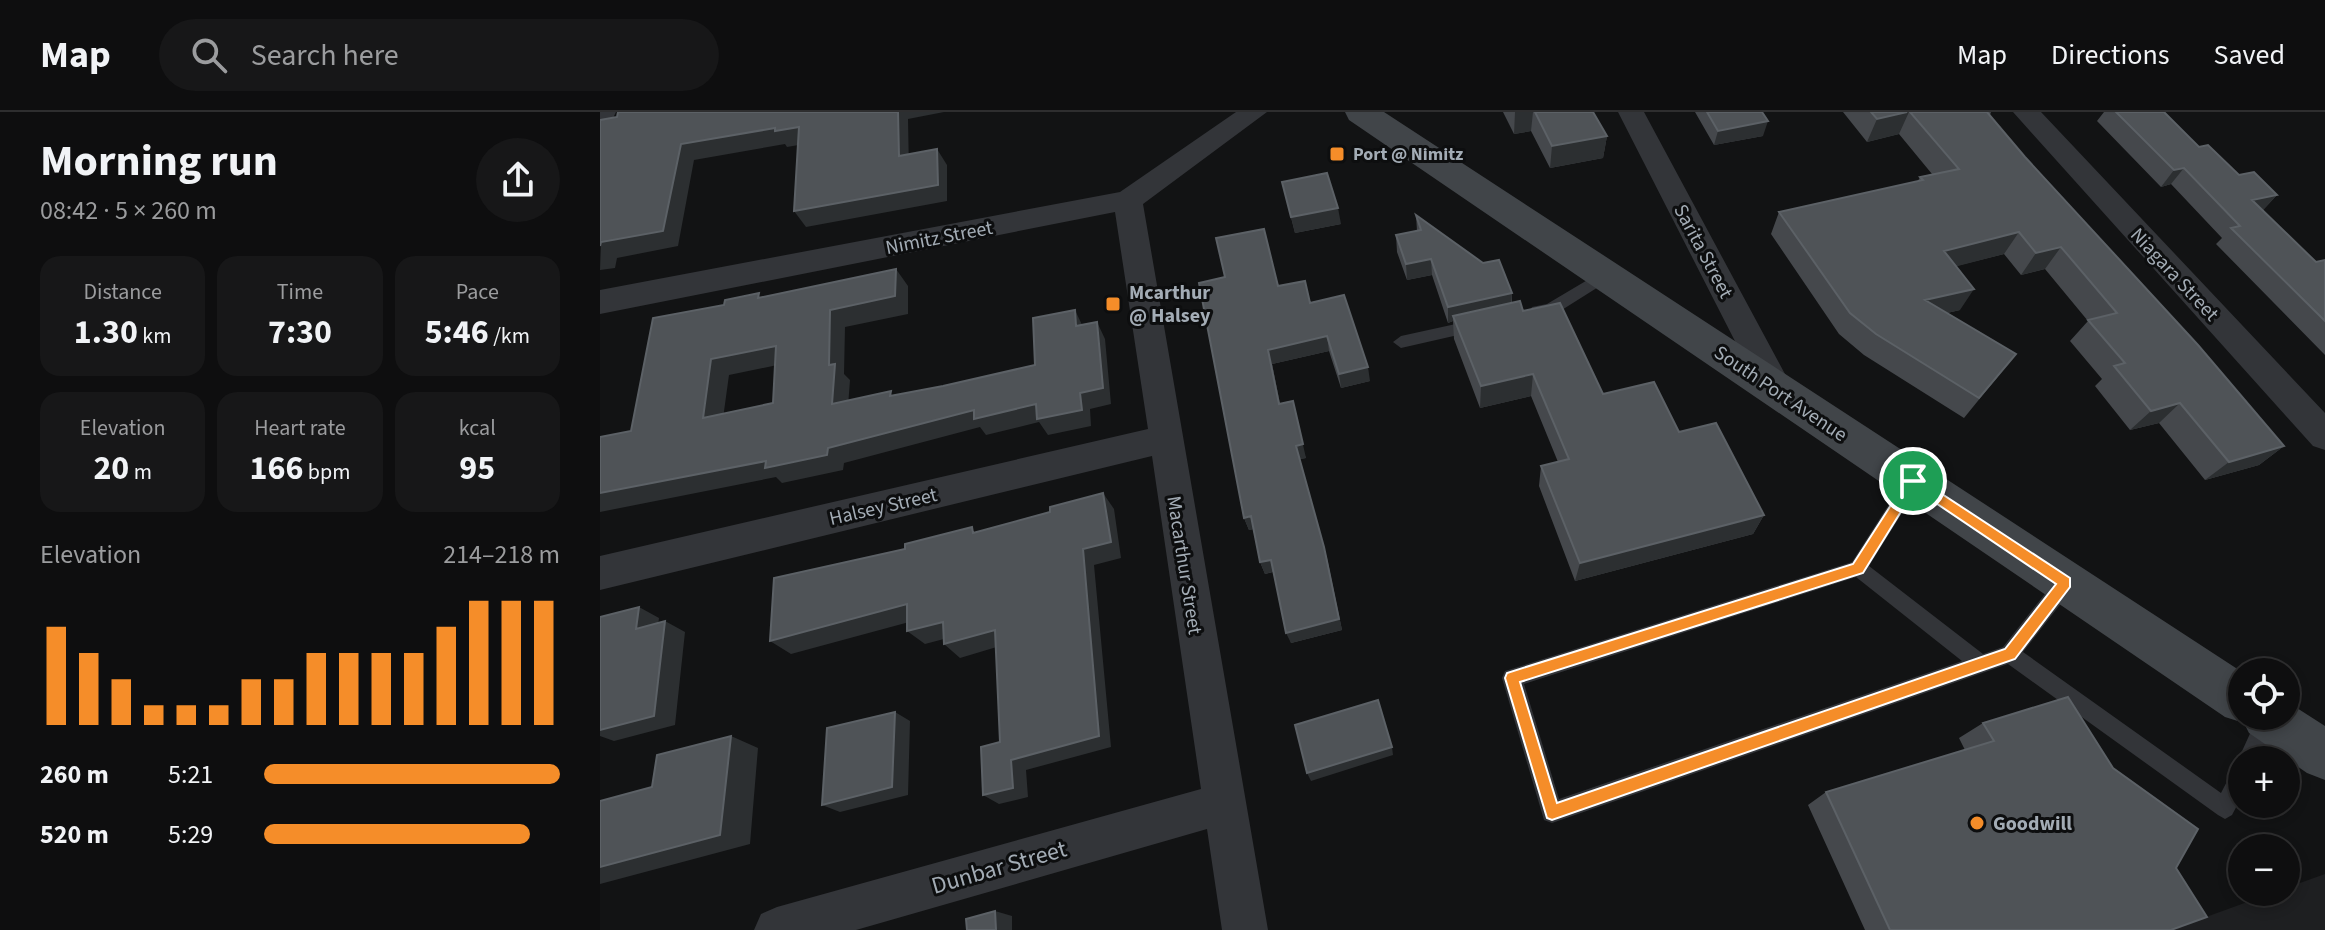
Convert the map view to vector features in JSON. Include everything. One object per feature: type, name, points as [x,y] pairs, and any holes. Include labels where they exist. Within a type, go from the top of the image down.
[{"type":"main road","name":"South Port Avenue","points":[[1361,112],[2066,582],[2228,702]]},
{"type":"main road","name":"South Port Avenue","points":[[2271,730],[2325,755]]},
{"type":"street","name":"Nimitz Street","points":[[600,302],[1128,200],[1254,112]]},
{"type":"street","name":"Sarita Street","points":[[1631,112],[1776,389]]},
{"type":"street","name":"Niagara Street","points":[[2026,112],[2325,436]]},
{"type":"street","name":"Macarthur Street","points":[[1128,200],[1222,804],[1245,930]]},
{"type":"street","name":"Halsey Street","points":[[600,573],[1166,439]]},
{"type":"street","name":"Dunbar Street","points":[[777,930],[1222,804]]},
{"type":"lane","points":[[1521,315],[1551,309],[1606,275]]},
{"type":"lane","points":[[1401,342],[1491,322]]},
{"type":"lane","points":[[1913,481],[1858,568],[1512,678],[1552,812],[2010,654],[2066,582]]},
{"type":"lane","points":[[1858,568],[1981,664]]},
{"type":"lane","points":[[2010,654],[2225,808],[2228,802]]},
{"type":"shaded area","points":[[2325,874],[2325,930],[2170,930],[2236,906],[2300,906],[2300,883]]},
{"type":"building","points":[[618,112],[898,112],[899,156],[937,149],[938,185],[794,211],[799,127],[775,131],[775,128],[681,144],[663,231],[601,242],[600,246],[600,120],[617,117]]},
{"type":"building","points":[[1535,112],[1593,112],[1607,136],[1552,146]]},
{"type":"building","points":[[1707,112],[1762,112],[1768,121],[1718,131]]},
{"type":"building","points":[[1871,112],[1907,112],[1877,119]]},
{"type":"building","points":[[1910,112],[1987,112],[2198,345],[2284,446],[2229,462],[2180,403],[2151,411],[2114,366],[2125,363],[2088,320],[2117,313],[2061,247],[2036,253],[2019,232],[1944,251],[1974,289],[1925,300],[2016,354],[1979,398],[1876,334],[1850,313],[1779,212],[1959,169]]},
{"type":"building","points":[[2116,112],[2164,112],[2199,147],[2208,145],[2239,175],[2254,172],[2277,195],[2252,200],[2316,262],[2325,260],[2325,321],[2231,228],[2240,226],[2184,168],[2174,170]]},
{"type":"building","points":[[1327,173],[1338,208],[1291,217],[1282,182]]},
{"type":"building","points":[[1416,215],[1483,263],[1499,260],[1512,293],[1448,307],[1431,259],[1406,264],[1396,235],[1421,230]]},
{"type":"building","points":[[1264,229],[1278,286],[1305,281],[1310,303],[1344,295],[1368,367],[1339,374],[1327,336],[1268,350],[1279,404],[1293,401],[1303,444],[1296,446],[1324,547],[1339,619],[1286,633],[1271,560],[1260,562],[1251,516],[1244,518],[1199,283],[1225,277],[1216,238]]},
{"type":"building","points":[[896,269],[895,296],[830,310],[829,365],[835,364],[832,404],[891,391],[890,396],[943,386],[1035,365],[1033,318],[1075,310],[1076,326],[1097,322],[1103,388],[1080,393],[1082,410],[1037,419],[1036,404],[974,419],[974,410],[828,448],[827,455],[765,468],[766,461],[600,493],[600,437],[631,431],[653,318],[724,305],[725,300],[759,293],[758,298]],"holes":[[[776,346],[773,403],[703,418],[711,359]]]},
{"type":"building","points":[[1520,301],[1523,311],[1560,303],[1603,394],[1654,382],[1679,432],[1716,423],[1764,515],[1580,563],[1541,466],[1569,459],[1533,374],[1481,386],[1453,316]]},
{"type":"building","points":[[1103,493],[1111,542],[1083,549],[1099,736],[1011,760],[1013,788],[983,795],[981,747],[1000,742],[995,630],[944,644],[943,622],[907,631],[907,604],[770,641],[774,578],[905,549],[905,544],[972,527],[973,533],[1050,512],[1050,507]]},
{"type":"building","points":[[639,607],[636,629],[665,621],[654,716],[600,730],[600,617]]},
{"type":"building","name":"Goodwill","points":[[2068,697],[2113,768],[2198,829],[2176,868],[2207,917],[2171,930],[1890,930],[1826,792],[1994,741],[1983,723]]},
{"type":"building","points":[[1378,700],[1392,747],[1307,773],[1295,725]]},
{"type":"building","points":[[895,712],[892,787],[822,805],[827,728]]},
{"type":"building","points":[[731,736],[720,835],[600,867],[600,801],[652,787],[657,755]]},
{"type":"building","points":[[995,911],[996,930],[967,930],[966,919]]},
{"type":"place","name":"Port @ Nimitz","points":[[1337,154]]},
{"type":"place","name":"Mcarthur @ Halsey","points":[[1113,304]]},
{"type":"place","name":"Goodwill","points":[[1977,823]]},
{"type":"route","points":[[1913,481],[2066,582],[2010,654],[1552,812],[1512,678],[1858,568],[1913,481]]}]
